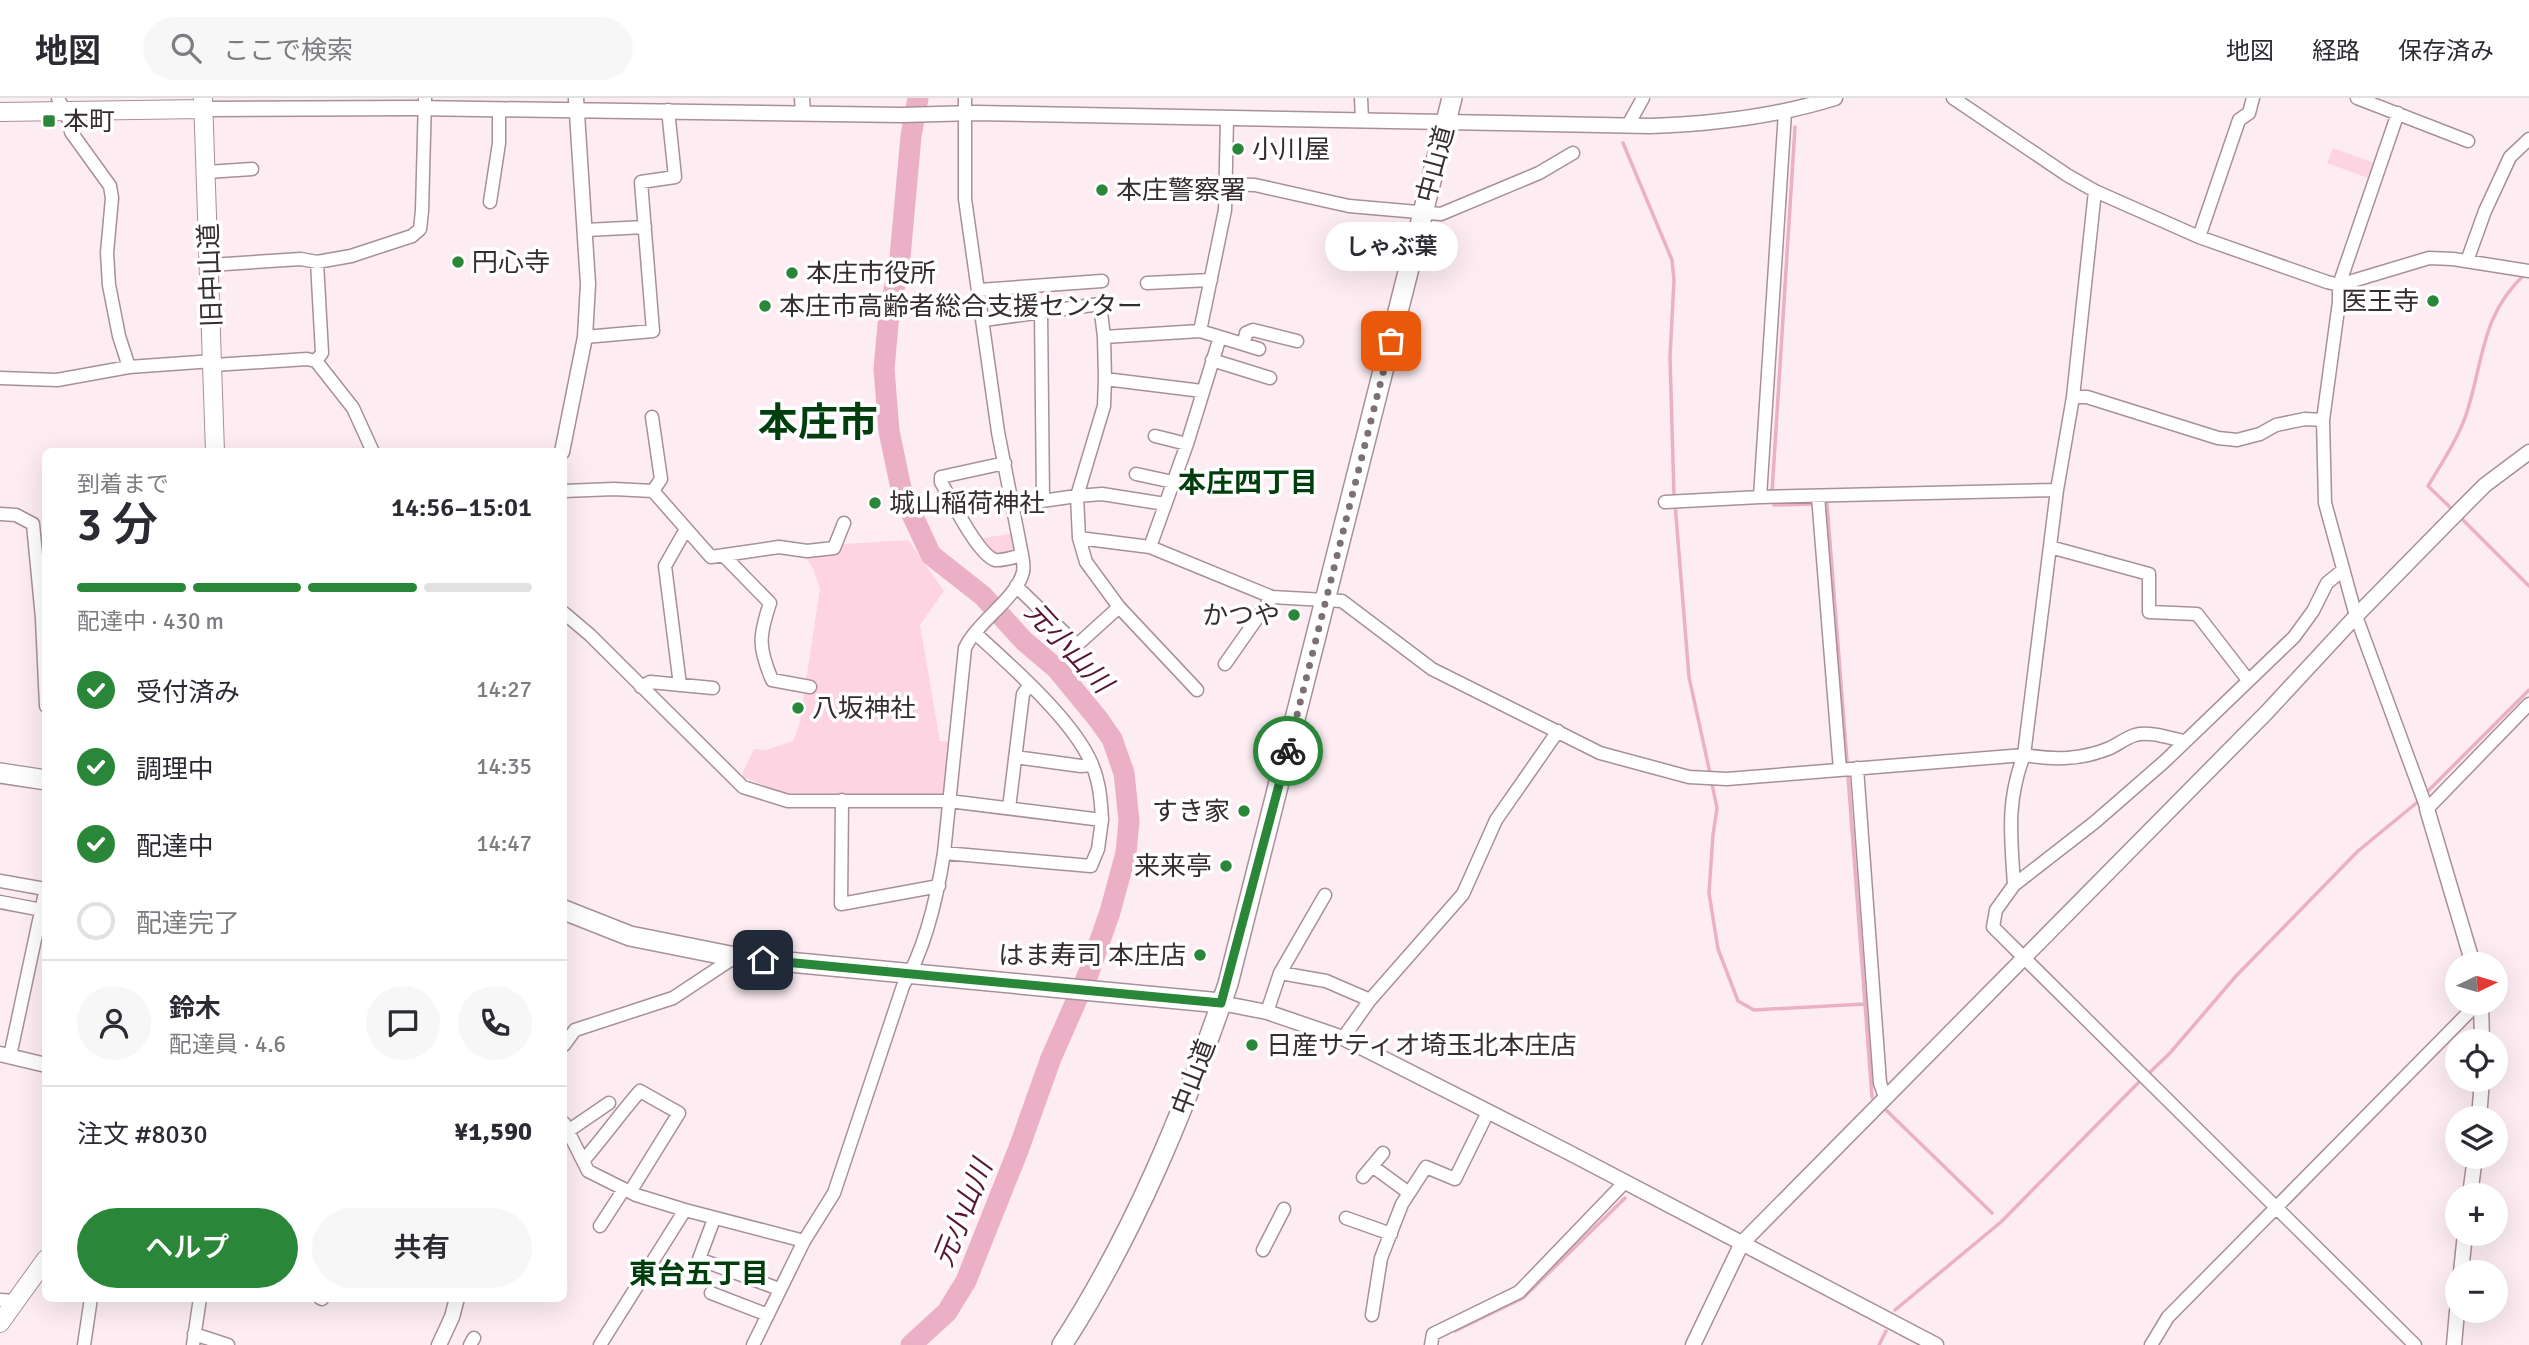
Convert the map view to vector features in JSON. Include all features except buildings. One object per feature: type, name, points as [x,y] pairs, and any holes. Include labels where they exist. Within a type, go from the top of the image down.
[{"type":"main road","name":"中山道","points":[[1062,1345],[1136,1212],[1181,1109],[1221,1003],[1452,98]]},
{"type":"main road","points":[[0,112],[61,104],[203,104]]},
{"type":"main road","name":"旧中山道","points":[[203,104],[215,448]]},
{"type":"main road","points":[[0,773],[42,779]]},
{"type":"main road","points":[[567,912],[630,936],[736,957],[1221,1003]]},
{"type":"main road","points":[[0,1323],[8,1301],[42,1263]]},
{"type":"street","points":[[753,1345],[804,1241],[834,1193],[899,998],[915,964],[939,886],[965,648],[1012,591],[1023,571],[998,432],[965,199],[965,98]]},
{"type":"street","points":[[1361,98],[1362,120]]},
{"type":"street","points":[[1628,125],[1643,98]]},
{"type":"street","points":[[203,104],[425,103],[499,109],[576,104],[668,110],[803,105],[933,115],[1628,125],[1712,124],[1785,113],[1835,98]]},
{"type":"street","points":[[1953,98],[2095,191],[2199,237],[2339,285],[2430,258],[2529,271]]},
{"type":"street","points":[[2199,237],[2239,120],[2249,113],[2253,98]]},
{"type":"street","points":[[2357,98],[2468,141]]},
{"type":"street","points":[[210,265],[301,259],[317,262],[352,256],[412,236],[420,229],[424,188],[425,103]]},
{"type":"street","points":[[61,104],[71,132],[110,186],[112,198],[107,253],[109,285],[119,336],[129,367]]},
{"type":"street","points":[[563,448],[585,337],[588,285],[576,104]]},
{"type":"street","points":[[489,202],[499,143],[499,109]]},
{"type":"street","points":[[585,337],[653,331],[641,182],[675,177],[668,110]]},
{"type":"street","points":[[1760,497],[1785,113]]},
{"type":"street","points":[[2398,113],[2339,285],[2323,420],[2325,502],[2356,616],[2427,809],[2469,952]]},
{"type":"street","points":[[1200,331],[1225,210],[1227,118]]},
{"type":"street","points":[[2467,261],[2485,211],[2510,157],[2529,139]]},
{"type":"street","points":[[1226,184],[1255,185],[1349,206],[1448,213],[1539,173],[1573,153]]},
{"type":"street","points":[[207,172],[252,169]]},
{"type":"street","points":[[2014,886],[2010,813],[2016,776],[2024,755],[2057,490],[2073,397],[2095,191]]},
{"type":"street","points":[[586,230],[645,227]]},
{"type":"street","points":[[316,361],[322,353],[317,262]]},
{"type":"street","points":[[1147,283],[1211,280]]},
{"type":"street","points":[[979,290],[1102,281]]},
{"type":"street","points":[[984,320],[1100,304],[1104,337],[1104,406],[1077,496],[1079,538],[1086,562],[1119,607],[1198,690]]},
{"type":"street","points":[[1041,312],[1043,500]]},
{"type":"street","points":[[1244,343],[1247,333],[1253,330],[1297,341]]},
{"type":"street","points":[[1104,337],[1200,331],[1259,349]]},
{"type":"street","points":[[1150,547],[1187,444],[1220,337]]},
{"type":"street","points":[[0,378],[57,380],[129,367],[307,359],[316,361],[352,408],[371,448]]},
{"type":"street","points":[[1212,360],[1270,378]]},
{"type":"street","points":[[1105,379],[1202,391]]},
{"type":"street","points":[[2073,397],[2087,397],[2218,438],[2237,440],[2260,434],[2276,425],[2305,419],[2323,420]]},
{"type":"street","points":[[652,416],[661,479],[653,491]]},
{"type":"street","points":[[1155,436],[1187,444]]},
{"type":"street","points":[[1693,1345],[1742,1243],[2267,712],[2463,507],[2485,485],[2529,452]]},
{"type":"street","points":[[1005,463],[941,477],[941,482],[974,540],[992,558],[997,560],[1022,555]]},
{"type":"street","points":[[1136,474],[1173,482]]},
{"type":"street","points":[[1665,502],[2057,490]]},
{"type":"street","points":[[567,491],[653,491],[711,557],[779,547],[807,551],[834,548],[844,523]]},
{"type":"street","points":[[1013,505],[1102,494],[1165,504]]},
{"type":"street","points":[[1818,496],[1840,770]]},
{"type":"street","points":[[0,513],[16,514],[33,524],[42,609]]},
{"type":"street","points":[[680,685],[665,566],[686,529]]},
{"type":"street","points":[[1079,538],[1150,547],[1272,597],[1342,601],[1432,669],[1488,699],[1600,753],[1689,777],[1727,779],[2024,755],[2049,760],[2072,760],[2109,748],[2136,735],[2149,734],[2184,741]]},
{"type":"street","points":[[2050,547],[2149,574],[2149,612],[2197,614],[2248,680]]},
{"type":"street","points":[[724,556],[770,603],[761,631],[762,652],[772,680],[810,687]]},
{"type":"street","points":[[2343,570],[2327,583],[2313,611],[2294,637],[2095,821],[2014,886],[1996,910],[1993,927],[2415,1345]]},
{"type":"street","points":[[1012,591],[1077,645],[1119,607]]},
{"type":"street","points":[[1225,664],[1272,597]]},
{"type":"street","points":[[567,616],[590,635],[743,787],[788,801],[949,801],[1102,820]]},
{"type":"street","points":[[944,853],[1091,866],[1098,849],[1102,820],[1101,799],[1092,765],[1078,738],[979,629]]},
{"type":"street","points":[[641,687],[650,682],[713,688]]},
{"type":"street","points":[[1009,808],[1023,694],[1030,686]]},
{"type":"street","points":[[2427,809],[2529,704]]},
{"type":"street","points":[[1343,1038],[1370,1000],[1463,894],[1496,820],[1558,731]]},
{"type":"street","points":[[1015,757],[1081,766],[1092,765]]},
{"type":"street","points":[[1857,768],[1880,1083],[1885,1097]]},
{"type":"street","points":[[842,800],[841,904],[939,886]]},
{"type":"street","points":[[0,881],[42,887]]},
{"type":"street","points":[[1267,1012],[1280,973],[1325,895]]},
{"type":"street","points":[[0,902],[42,910],[5,1055],[42,1064]]},
{"type":"street","points":[[567,1040],[575,1030],[673,998],[736,957]]},
{"type":"street","points":[[1280,973],[1326,981],[1370,1000]]},
{"type":"street","points":[[1221,1003],[1267,1012],[1343,1038],[1937,1345]]},
{"type":"street","points":[[2151,1345],[2168,1317],[2466,1015]]},
{"type":"street","points":[[567,1025],[572,1033]]},
{"type":"street","points":[[583,1161],[640,1091],[679,1113],[600,1226]]},
{"type":"street","points":[[567,1126],[609,1103]]},
{"type":"street","points":[[1373,1315],[1381,1258],[1402,1204],[1426,1167],[1455,1179],[1488,1112]]},
{"type":"street","points":[[567,1129],[588,1171],[627,1191],[714,1219],[804,1241]]},
{"type":"street","points":[[1363,1177],[1383,1153]]},
{"type":"street","points":[[1372,1166],[1409,1193]]},
{"type":"street","points":[[1432,1345],[1433,1334],[1519,1292],[1624,1183]]},
{"type":"street","points":[[1263,1250],[1284,1209]]},
{"type":"street","points":[[600,1345],[685,1210]]},
{"type":"street","points":[[1346,1218],[1391,1234]]},
{"type":"street","points":[[714,1219],[699,1259],[779,1289]]},
{"type":"street","points":[[711,1293],[768,1315]]},
{"type":"street","points":[[83,1345],[90,1302]]},
{"type":"street","points":[[199,1302],[194,1339],[228,1345]]},
{"type":"street","points":[[439,1345],[456,1302]]},
{"type":"street","points":[[2454,1345],[2456,1323]]},
{"type":"shaded area","points":[[2333,148],[2374,163],[2368,178],[2327,163]]},
{"type":"shaded area","points":[[1014,533],[1015,552],[997,556],[978,539]]},
{"type":"shaded area","points":[[908,540],[944,591],[920,625],[940,741],[951,742],[945,792],[942,795],[784,793],[743,777],[754,749],[766,750],[793,741],[799,726],[820,589],[805,554],[829,545]]},
{"type":"waterway","name":"元小山川","points":[[911,1345],[947,1312],[966,1281],[1019,1148],[1051,1058],[1089,972],[1110,912],[1126,853],[1129,821],[1124,773],[1112,739],[1057,669],[1024,641],[983,596],[931,555],[902,493],[889,431],[884,369],[888,324],[900,257],[911,136],[918,98]]},
{"type":"waterway","points":[[1772,493],[1795,127]]},
{"type":"waterway","points":[[1623,143],[1672,260],[1674,280],[1670,357],[1674,496]]},
{"type":"waterway","points":[[2454,511],[2428,486],[2454,442],[2466,415],[2491,323],[2510,290],[2525,274]]},
{"type":"waterway","points":[[1675,504],[1689,677],[1710,773]]},
{"type":"waterway","points":[[1774,505],[1813,504]]},
{"type":"waterway","points":[[1827,504],[1847,761]]},
{"type":"waterway","points":[[2459,516],[2529,586]]},
{"type":"waterway","points":[[2425,794],[2529,690]]},
{"type":"waterway","points":[[1848,776],[1872,1097]]},
{"type":"waterway","points":[[1712,784],[1717,808],[1709,893],[1718,949],[1738,1001],[1754,1010],[1865,1004]]},
{"type":"waterway","points":[[2147,1075],[2170,1053],[2236,976],[2358,851],[2420,800]]},
{"type":"waterway","points":[[1895,1310],[2001,1222],[2141,1080]]},
{"type":"waterway","points":[[1886,1110],[1992,1213]]},
{"type":"waterway","points":[[1455,1331],[1523,1298],[1625,1198]]},
{"type":"waterway","points":[[1879,1345],[1886,1331]]},
{"type":"way so far","points":[[1288,751],[1391,341]]},
{"type":"place","name":"本町","points":[[49,121]]},
{"type":"place","name":"小川屋","points":[[1238,149]]},
{"type":"place","name":"本庄警察署","points":[[1102,190]]},
{"type":"place","name":"円心寺","points":[[458,262]]},
{"type":"place","name":"本庄市役所","points":[[792,273]]},
{"type":"place","name":"医王寺","points":[[2433,301]]},
{"type":"place","name":"本庄市高齢者総合支援センター","points":[[765,306]]},
{"type":"place","name":"しゃぶ葉","points":[[1391,341]]},
{"type":"place","name":"城山稲荷神社","points":[[875,503]]},
{"type":"place","name":"かつや","points":[[1294,615]]},
{"type":"place","name":"八坂神社","points":[[798,708]]},
{"type":"place","name":"すき家","points":[[1244,811]]},
{"type":"place","name":"来来亭","points":[[1226,866]]},
{"type":"place","name":"はま寿司 本庄店","points":[[1200,955]]},
{"type":"place","name":"日産サティオ埼玉北本庄店","points":[[1252,1045]]},
{"type":"district","name":"本庄市","points":[[818,422]]},
{"type":"district","name":"本庄四丁目","points":[[1248,482]]},
{"type":"district","name":"東台五丁目","points":[[699,1273]]},
{"type":"route","points":[[763,960],[1221,1003],[1288,751]]}]
